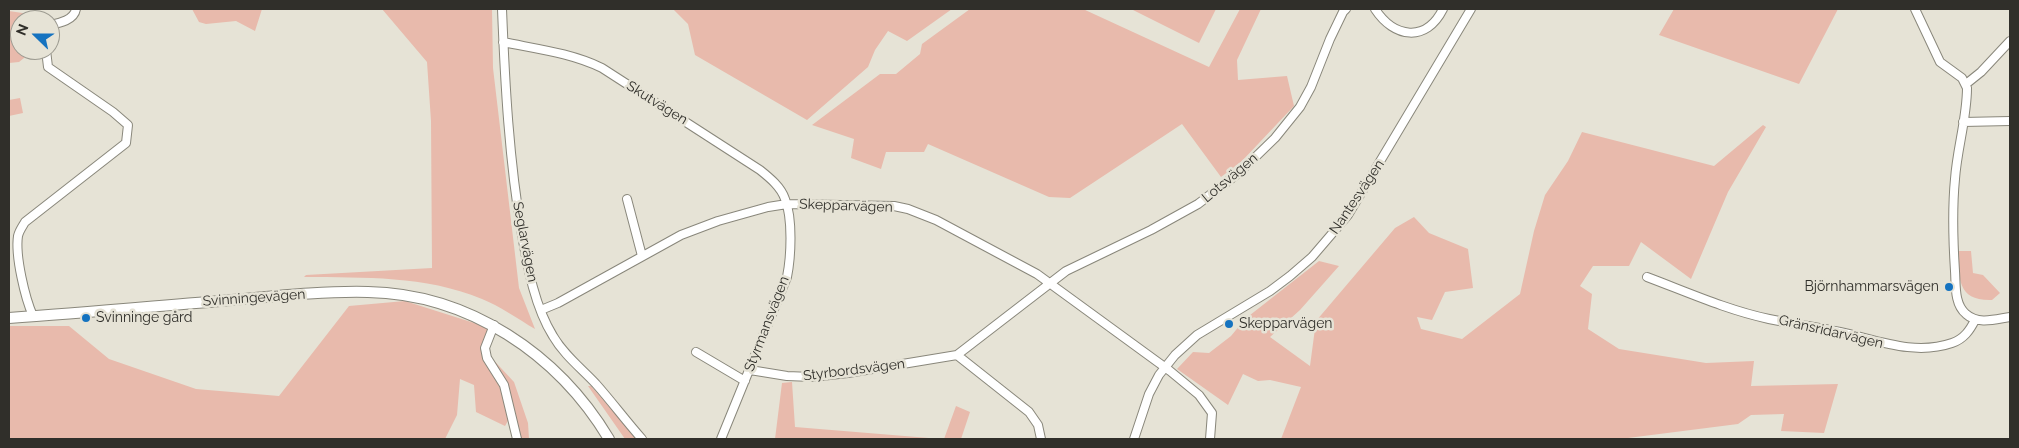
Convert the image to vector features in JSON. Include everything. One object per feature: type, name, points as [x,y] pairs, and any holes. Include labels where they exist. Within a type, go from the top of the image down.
[{"type":"main road","name":"Svinningevägen","points":[[9,318],[300,294],[368,292],[424,299],[494,325],[530,349],[561,376],[588,406],[609,439]]},
{"type":"street","points":[[60,22],[70,18],[75,14],[76,9]]},
{"type":"street","name":"Seglarvägen","points":[[502,9],[504,78],[517,203],[527,266],[541,310],[551,334],[564,353],[595,383],[642,439]]},
{"type":"street","points":[[1375,9],[1388,25],[1396,30],[1407,33],[1430,26],[1439,18],[1443,9]]},
{"type":"street","name":"Nantesvägen","points":[[1134,439],[1149,394],[1164,367],[1182,348],[1197,335],[1270,291],[1290,276],[1312,257],[1334,233],[1358,200],[1470,9]]},
{"type":"street","points":[[1915,9],[1940,62],[1962,78],[1966,84],[1967,93],[1953,197],[1954,255],[1958,302],[1966,315],[1975,320],[2010,317]]},
{"type":"street","name":"Lotsvägen","points":[[957,356],[1050,283],[1081,263],[1151,230],[1198,204],[1240,172],[1274,138],[1300,107],[1311,87],[1343,10]]},
{"type":"street","points":[[1966,84],[1981,72],[2010,41]]},
{"type":"street","name":"Skutvägen","points":[[503,42],[565,54],[588,61],[602,68],[760,170],[775,184],[787,204]]},
{"type":"street","points":[[33,316],[27,302],[17,247],[18,234],[25,222],[126,143],[128,125],[113,112],[48,67],[47,60]]},
{"type":"street","points":[[1963,122],[2010,121]]},
{"type":"street","points":[[626,199],[642,256]]},
{"type":"street","name":"Skepparvägen","points":[[541,310],[558,303],[681,235],[718,221],[768,207],[787,204],[881,205],[908,209],[968,236],[1037,274],[1164,367],[1199,395],[1212,413],[1210,439]]},
{"type":"street","name":"Styrmansvägen","points":[[721,439],[787,277],[790,251],[787,204]]},
{"type":"street","name":"Gränsridarvägen","points":[[1647,277],[1724,306],[1768,319],[1819,327],[1895,347],[1929,348],[1950,344],[1964,336],[1975,320]]},
{"type":"street","points":[[494,325],[485,348],[490,362],[504,385],[517,439]]},
{"type":"street","points":[[696,352],[745,381]]},
{"type":"street","points":[[957,356],[1026,409],[1038,425],[1041,439]]},
{"type":"street","name":"Styrbordsvägen","points":[[750,370],[788,376],[812,377],[957,356]]},
{"type":"shaded area","points":[[192,9],[262,9],[255,31],[236,21],[206,24],[199,22]]},
{"type":"shaded area","points":[[382,9],[492,9],[493,68],[519,288],[535,329],[489,302],[460,291],[438,286],[394,279],[304,277],[306,275],[432,268],[431,121],[427,62]]},
{"type":"shaded area","points":[[673,9],[952,9],[907,41],[888,31],[875,50],[868,67],[807,120],[695,55],[688,24]]},
{"type":"shaded area","points":[[970,9],[1083,9],[1209,67],[1240,9],[1261,9],[1237,60],[1238,80],[1287,76],[1294,106],[1242,161],[1221,177],[1182,124],[1070,198],[1049,197],[928,144],[924,152],[886,152],[881,169],[851,158],[854,139],[812,125],[880,74],[896,74],[920,54],[922,44]]},
{"type":"shaded area","points":[[1131,9],[1216,9],[1199,43]]},
{"type":"shaded area","points":[[1674,9],[1838,9],[1799,84],[1659,35]]},
{"type":"shaded area","points":[[9,11],[10,60],[22,60],[9,63]]},
{"type":"shaded area","points":[[20,98],[23,113],[9,116],[9,100]]},
{"type":"shaded area","points":[[1763,125],[1766,127],[1728,192],[1691,279],[1641,242],[1629,266],[1593,266],[1580,286],[1592,294],[1588,329],[1619,349],[1706,363],[1754,361],[1751,386],[1838,384],[1824,433],[1781,431],[1784,414],[1751,415],[1738,424],[1620,439],[1281,439],[1301,387],[1270,380],[1258,381],[1243,374],[1228,405],[1177,369],[1193,352],[1209,353],[1231,336],[1245,319],[1319,261],[1339,266],[1300,310],[1270,337],[1310,366],[1316,321],[1395,228],[1414,217],[1429,233],[1468,249],[1473,288],[1445,292],[1432,320],[1417,317],[1421,329],[1462,339],[1520,294],[1534,231],[1545,195],[1568,161],[1582,132],[1714,166]]},
{"type":"shaded area","points":[[1956,251],[1971,251],[1973,273],[1983,275],[2000,293],[1992,300],[1972,297],[1966,292],[1960,279]]},
{"type":"shaded area","points":[[405,301],[490,328],[487,353],[514,382],[528,423],[529,439],[521,439],[513,412],[505,426],[476,412],[474,385],[460,379],[457,415],[445,439],[9,439],[9,326],[69,326],[109,359],[196,389],[279,396],[349,306]]},
{"type":"shaded area","points":[[792,382],[795,427],[941,439],[775,439],[782,383]]},
{"type":"shaded area","points":[[588,386],[591,386],[638,439],[625,439]]},
{"type":"shaded area","points":[[956,406],[970,412],[961,439],[944,439]]},
{"type":"place","name":"Björnhammarsvägen","points":[[1949,287]]},
{"type":"place","name":"Svinninge gård","points":[[86,318]]},
{"type":"place","name":"Skepparvägen","points":[[1229,324]]}]
